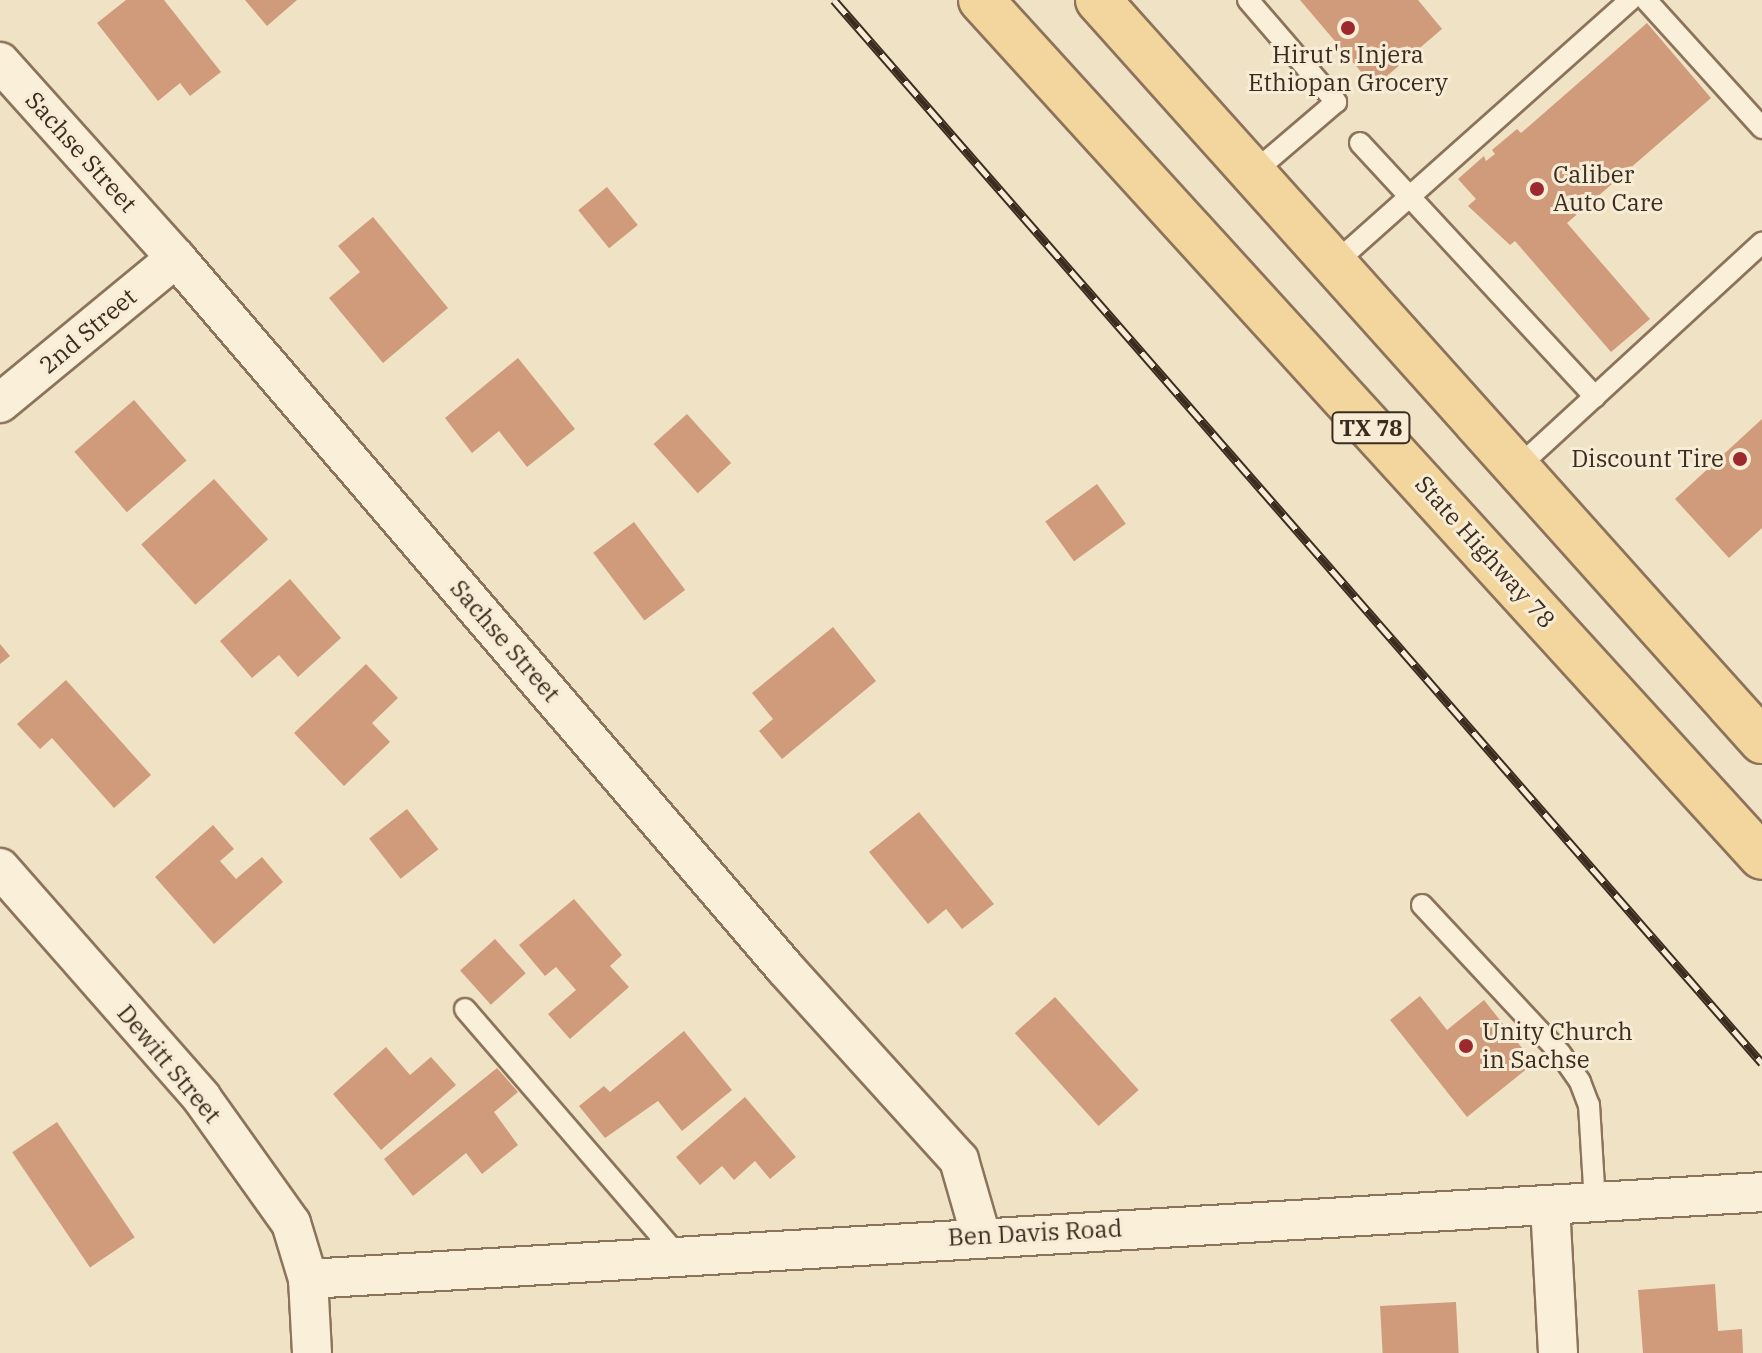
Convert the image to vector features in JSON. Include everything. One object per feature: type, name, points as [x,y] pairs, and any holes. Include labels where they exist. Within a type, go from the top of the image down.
[{"type":"main road","name":"State Highway 78","points":[[981,0],[1762,857]]},
{"type":"main road","points":[[1098,0],[1762,741]]},
{"type":"street","name":"Sachse Street","points":[[0,62],[176,258],[785,968],[959,1160],[981,1236]]},
{"type":"street","name":"2nd Street","points":[[0,403],[176,258]]},
{"type":"street","name":"Dewitt Street","points":[[0,868],[201,1097],[291,1223],[308,1279],[312,1353]]},
{"type":"street","name":"Ben Davis Road","points":[[308,1279],[981,1236],[1762,1192]]},
{"type":"street","points":[[1550,1205],[1558,1353]]},
{"type":"lane","points":[[1248,0],[1336,102],[1253,173]]},
{"type":"lane","points":[[1334,264],[1630,0]]},
{"type":"lane","points":[[1646,0],[1762,128]]},
{"type":"lane","points":[[1360,143],[1595,397]]},
{"type":"lane","points":[[1517,468],[1762,243]]},
{"type":"lane","points":[[1422,905],[1560,1053],[1580,1082],[1589,1105],[1595,1202]]},
{"type":"lane","points":[[465,1009],[678,1256]]},
{"type":"building","points":[[126,0],[164,0],[221,72],[190,96],[180,83],[158,101],[97,23]]},
{"type":"building","points":[[245,0],[297,0],[267,26]]},
{"type":"building","points":[[1300,0],[1418,0],[1442,29],[1374,87]]},
{"type":"building","name":"Caliber Auto Care","points":[[1647,23],[1711,98],[1567,223],[1650,319],[1611,352],[1515,241],[1510,245],[1468,206],[1476,199],[1458,179],[1484,156],[1486,161],[1495,154],[1492,150],[1517,129],[1521,133]]},
{"type":"building","points":[[607,187],[638,225],[609,248],[578,210]]},
{"type":"building","points":[[373,217],[448,308],[383,363],[329,298],[360,272],[338,246]]},
{"type":"building","points":[[518,358],[575,429],[527,467],[499,431],[472,453],[445,418]]},
{"type":"building","points":[[134,400],[186,460],[127,512],[74,452]]},
{"type":"building","points":[[687,414],[731,463],[698,493],[654,444]]},
{"type":"building","name":"Discount Tire","points":[[1762,419],[1762,528],[1729,558],[1675,499]]},
{"type":"building","points":[[214,479],[268,539],[195,605],[141,545]]},
{"type":"building","points":[[1097,484],[1126,524],[1074,561],[1045,522]]},
{"type":"building","points":[[634,522],[685,590],[644,621],[593,553]]},
{"type":"building","points":[[290,579],[341,638],[298,677],[279,655],[252,678],[220,641]]},
{"type":"building","points":[[833,627],[876,681],[782,759],[759,731],[773,719],[752,693]]},
{"type":"building","points":[[0,644],[10,656],[0,664]]},
{"type":"building","points":[[366,664],[398,698],[372,723],[390,742],[344,786],[294,733]]},
{"type":"building","points":[[66,680],[151,775],[114,808],[52,738],[40,749],[17,724]]},
{"type":"building","points":[[407,809],[438,849],[401,879],[369,839]]},
{"type":"building","points":[[919,812],[994,904],[962,929],[946,909],[928,924],[869,852]]},
{"type":"building","points":[[213,825],[234,849],[220,861],[236,879],[262,857],[283,882],[214,944],[155,877]]},
{"type":"building","points":[[574,899],[622,955],[610,966],[629,987],[570,1039],[548,1014],[576,990],[556,967],[545,976],[519,945]]},
{"type":"building","points":[[495,939],[526,973],[491,1005],[460,970]]},
{"type":"building","name":"Unity Church in Sachse","points":[[1420,996],[1447,1030],[1484,1000],[1534,1063],[1467,1117],[1390,1020]]},
{"type":"building","points":[[1055,997],[1139,1090],[1099,1126],[1015,1033]]},
{"type":"building","points":[[684,1031],[732,1090],[682,1131],[658,1101],[605,1138],[579,1106],[604,1086],[610,1092]]},
{"type":"building","points":[[386,1047],[410,1075],[431,1057],[456,1085],[381,1150],[333,1094]]},
{"type":"building","points":[[497,1068],[518,1092],[494,1112],[518,1145],[482,1174],[466,1153],[413,1196],[384,1159]]},
{"type":"building","points":[[745,1097],[796,1157],[770,1179],[755,1161],[734,1180],[722,1166],[700,1185],[676,1157]]},
{"type":"building","points":[[57,1122],[135,1237],[90,1267],[12,1152]]},
{"type":"building","points":[[1715,1284],[1718,1331],[1742,1329],[1743,1353],[1643,1353],[1638,1290]]},
{"type":"building","points":[[1456,1302],[1459,1353],[1383,1353],[1380,1306]]},
{"type":"railway","points":[[834,0],[1762,1063]]},
{"type":"place","name":"Hirut's Injera Ethiopan Grocery","points":[[1348,28]]},
{"type":"place","name":"Caliber Auto Care","points":[[1537,189]]},
{"type":"place","name":"Discount Tire","points":[[1740,459]]},
{"type":"place","name":"Unity Church in Sachse","points":[[1466,1046]]}]
